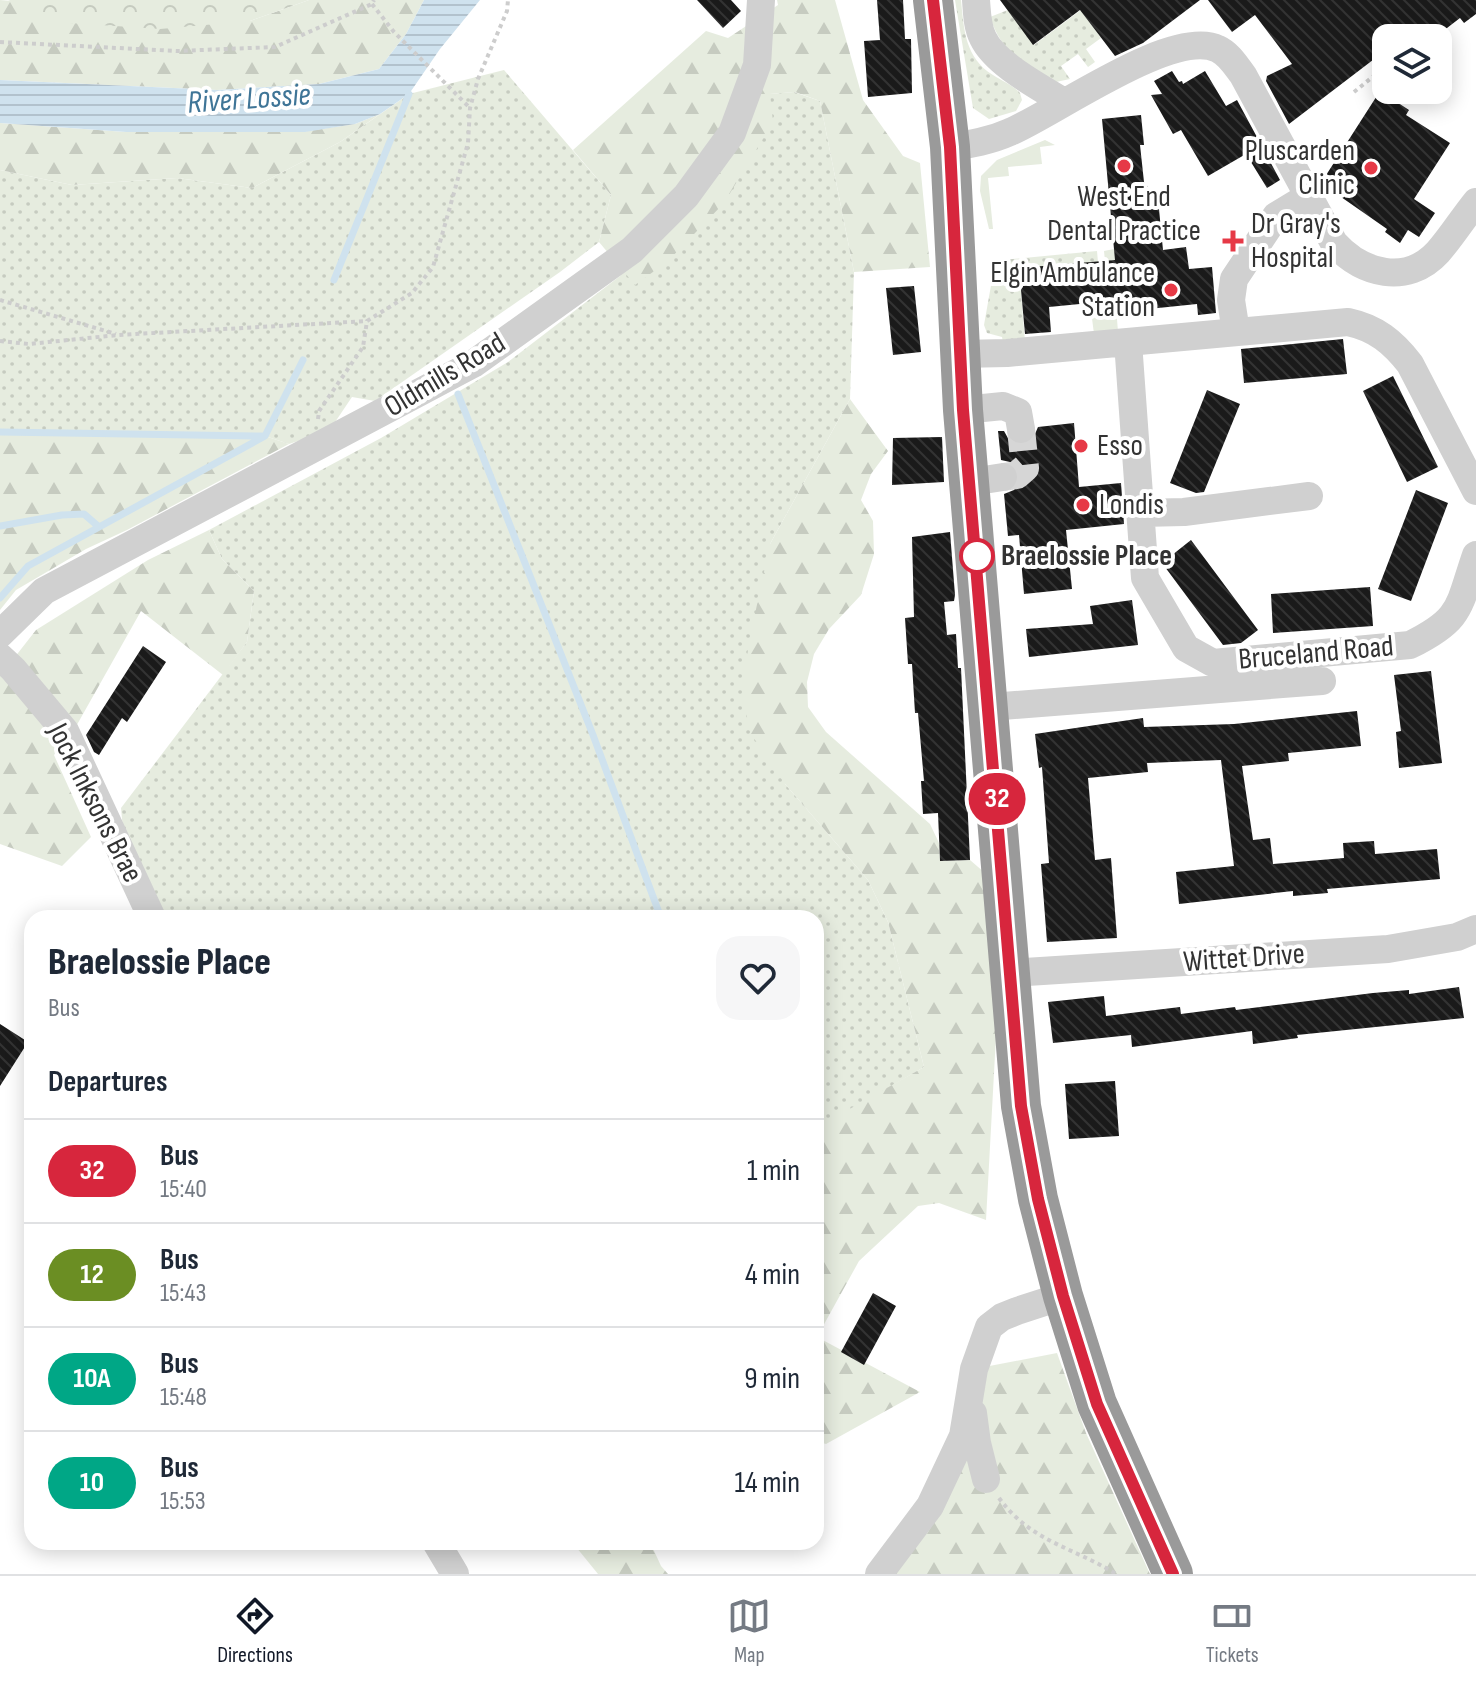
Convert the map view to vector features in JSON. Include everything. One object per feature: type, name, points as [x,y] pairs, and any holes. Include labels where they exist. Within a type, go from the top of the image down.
[{"type":"highway","points":[[933,0],[950,147],[963,410],[987,479],[990,707],[1021,1106],[1032,1173],[1063,1296],[1097,1404],[1173,1574]]},
{"type":"street","name":"Oldmills Road","points":[[0,634],[44,591],[473,364],[632,250],[686,196],[732,133],[757,65],[761,0]]},
{"type":"street","points":[[976,0],[979,27],[988,48],[999,59],[1064,102]]},
{"type":"street","points":[[950,147],[986,142],[1013,131],[1166,51],[1192,45],[1217,48],[1243,75],[1334,243],[1347,256],[1366,267],[1390,274],[1409,270],[1429,260],[1476,202]]},
{"type":"street","points":[[1236,332],[1231,300],[1234,279],[1276,216],[1309,196]]},
{"type":"street","points":[[960,354],[1007,353],[1348,322],[1367,326],[1396,347],[1410,364],[1476,491]]},
{"type":"street","name":"Bruceland Road","points":[[1128,342],[1145,578],[1186,648],[1213,663],[1410,645],[1434,632],[1456,614],[1476,555]]},
{"type":"street","points":[[963,410],[1003,406],[1018,412],[1021,429]]},
{"type":"street","points":[[1140,513],[1184,512],[1309,496]]},
{"type":"street","name":"Jock Inksons Brae","points":[[0,657],[65,731],[148,910]]},
{"type":"street","points":[[990,707],[1322,681]]},
{"type":"street","name":"Wittet Drive","points":[[1010,973],[1388,949],[1457,937],[1476,929]]},
{"type":"street","points":[[879,1574],[930,1506],[963,1436],[974,1369],[989,1327],[1002,1317],[1063,1296]]},
{"type":"street","points":[[970,1391],[977,1443],[986,1479]]},
{"type":"street","points":[[441,1550],[455,1574]]},
{"type":"path","points":[[0,341],[29,344],[118,335],[367,321],[412,293],[433,267],[468,143],[470,108],[478,79],[507,11],[508,0]]},
{"type":"path","points":[[0,42],[177,51],[275,47],[373,2],[394,32],[470,108]]},
{"type":"path","points":[[1354,92],[1372,77]]},
{"type":"path","points":[[0,300],[118,335]]},
{"type":"path","points":[[322,445],[316,428],[319,411],[363,347],[367,321]]},
{"type":"path","points":[[986,1479],[1012,1516],[1055,1545],[1116,1574]]},
{"type":"green space","points":[[0,0],[250,21],[309,0],[424,0],[406,34],[379,69],[319,84],[217,90],[0,80]]},
{"type":"green space","points":[[8,0],[309,0],[250,21],[160,29],[55,22]]},
{"type":"green space","points":[[777,0],[835,0],[863,100],[903,156],[920,163],[930,267],[854,272],[820,101],[795,92],[770,94],[773,122],[724,203],[668,261],[635,285],[599,242],[611,195],[573,150],[706,31],[728,38],[778,5]]},
{"type":"green space","points":[[955,0],[961,0],[971,52],[984,68],[1020,93],[1022,100],[1016,111],[989,119],[973,108]]},
{"type":"green space","points":[[1008,10],[1034,45],[1081,10],[1101,38],[1086,49],[1095,62],[1088,67],[1078,54],[1061,66],[1070,79],[1056,82],[1024,62],[1001,41],[990,17]]},
{"type":"green space","points":[[504,70],[611,195],[599,242],[560,272],[375,401],[352,397],[329,431],[289,444],[265,436],[0,432],[0,170],[72,185],[177,178],[252,188],[340,142],[409,94]]},
{"type":"green space","points":[[794,92],[820,101],[854,272],[850,399],[770,544],[785,784],[868,880],[888,922],[924,1067],[824,1125],[824,910],[148,910],[126,862],[121,808],[247,642],[254,591],[222,559],[209,530],[381,438],[508,362],[620,276],[770,94]]},
{"type":"green space","points":[[380,114],[340,142],[252,188],[177,178],[72,185],[0,170],[0,123],[126,132],[301,132],[355,124]]},
{"type":"green space","points":[[1045,140],[1055,145],[1040,147],[1042,164],[1008,167],[1009,176],[988,178],[993,229],[989,229],[980,191],[981,176],[997,160]]},
{"type":"green space","points":[[1114,245],[1126,276],[1128,304],[1116,306],[1118,332],[1094,334],[1090,303],[1106,271],[1104,251],[1114,249]]},
{"type":"green space","points":[[1097,251],[1098,262],[1019,269],[1025,341],[1003,343],[1002,337],[987,333],[984,325],[993,274],[992,261]]},
{"type":"green space","points":[[850,399],[888,451],[871,474],[861,500],[873,521],[874,554],[861,595],[829,629],[814,654],[807,682],[808,707],[826,732],[930,824],[939,843],[940,861],[970,860],[985,873],[997,1018],[986,1220],[939,1203],[918,1206],[859,1261],[824,1324],[824,1123],[924,1067],[888,922],[868,880],[785,784],[751,734],[742,696],[749,642],[770,544]]},
{"type":"green space","points":[[0,432],[265,436],[289,444],[86,549],[16,590],[0,610]]},
{"type":"green space","points":[[209,530],[222,559],[254,591],[247,642],[223,675],[141,611],[74,730],[54,755],[91,837],[62,866],[0,844],[0,676],[36,630],[148,560]]},
{"type":"green space","points":[[824,1341],[920,1392],[826,1444]]},
{"type":"green space","points":[[1057,1353],[1086,1433],[1150,1574],[879,1574],[930,1506],[974,1369]]},
{"type":"green space","points":[[578,1550],[654,1550],[668,1574],[598,1574]]},
{"type":"water","name":"River Lossie","points":[[424,0],[480,0],[409,94],[380,114],[355,124],[305,132],[126,132],[0,123],[0,80],[217,90],[319,84],[379,69],[406,34]]},
{"type":"building","points":[[697,0],[731,0],[741,11],[723,28]]},
{"type":"building","points":[[877,0],[903,0],[905,39],[911,39],[912,93],[868,97],[864,41],[880,40]]},
{"type":"building","points":[[1000,0],[1200,0],[1143,43],[1115,56],[1080,10],[1033,45]]},
{"type":"building","points":[[1208,0],[1476,0],[1476,14],[1464,23],[1460,18],[1452,24],[1372,24],[1372,61],[1289,124],[1266,81],[1267,76],[1292,64],[1255,15],[1232,32]]},
{"type":"building","points":[[1172,71],[1183,84],[1205,71],[1226,106],[1237,100],[1280,180],[1267,188],[1246,154],[1208,176],[1181,130],[1173,134],[1151,95],[1162,94],[1154,81]]},
{"type":"building","name":"Pluscarden Clinic","points":[[1372,103],[1400,104],[1409,110],[1406,115],[1450,143],[1414,199],[1435,213],[1419,237],[1408,230],[1400,243],[1385,232],[1387,229],[1321,183]]},
{"type":"building","points":[[1141,115],[1144,182],[1158,199],[1163,250],[1186,247],[1189,269],[1212,267],[1216,313],[1198,315],[1197,304],[1129,311],[1128,299],[1049,307],[1051,332],[1025,334],[1019,268],[1115,260],[1102,119]]},
{"type":"building","points":[[914,286],[921,352],[893,355],[886,288]]},
{"type":"building","points":[[1343,339],[1347,374],[1244,383],[1241,349]]},
{"type":"building","points":[[1393,376],[1438,467],[1407,482],[1363,391]]},
{"type":"building","points":[[1207,390],[1240,404],[1204,492],[1196,493],[1170,483]]},
{"type":"building","points":[[1074,423],[1079,487],[1121,483],[1124,524],[1066,530],[1072,589],[1024,594],[1019,535],[1008,536],[1004,494],[1014,490],[1020,474],[1010,462],[1001,460],[998,431],[1004,431],[1009,440],[1023,446],[1032,441],[1038,427]]},
{"type":"building","points":[[942,437],[944,482],[892,485],[893,438]]},
{"type":"building","points":[[1416,490],[1448,503],[1411,601],[1378,589]]},
{"type":"building","points":[[950,532],[955,595],[954,601],[944,602],[947,635],[956,634],[958,668],[961,668],[970,860],[940,861],[938,813],[923,814],[921,781],[924,781],[918,713],[915,713],[912,664],[908,664],[905,618],[914,617],[912,537]]},
{"type":"building","points":[[1191,540],[1258,630],[1241,643],[1223,645],[1162,563]]},
{"type":"building","points":[[1370,587],[1373,626],[1273,633],[1271,594]]},
{"type":"building","points":[[1132,600],[1138,645],[1029,657],[1026,629],[1093,624],[1090,606]]},
{"type":"building","points":[[143,646],[166,662],[127,722],[122,718],[99,755],[94,752],[86,735]]},
{"type":"building","points":[[1431,671],[1442,763],[1399,768],[1396,732],[1401,731],[1394,675]]},
{"type":"building","points":[[1357,711],[1361,746],[1288,753],[1289,761],[1242,766],[1253,840],[1270,838],[1273,864],[1344,858],[1343,843],[1374,841],[1375,854],[1437,849],[1440,879],[1327,889],[1328,893],[1293,896],[1293,891],[1179,904],[1176,872],[1234,866],[1221,760],[1147,763],[1148,772],[1088,778],[1095,860],[1111,858],[1117,938],[1047,942],[1041,864],[1049,863],[1042,767],[1039,768],[1035,734],[1143,718],[1144,727],[1234,724]]},
{"type":"building","points":[[1459,987],[1464,1018],[1297,1035],[1298,1038],[1253,1044],[1252,1031],[1132,1047],[1131,1035],[1053,1043],[1048,1002],[1104,996],[1106,1016],[1180,1007],[1181,1014]]},
{"type":"building","points":[[0,1024],[24,1039],[24,1048],[0,1086]]},
{"type":"building","points":[[1115,1081],[1119,1136],[1069,1139],[1065,1084]]},
{"type":"building","points":[[873,1293],[896,1306],[864,1365],[841,1352]]},
{"type":"waterway","points":[[334,280],[409,94]]},
{"type":"waterway","points":[[0,598],[28,566],[265,436],[303,360]]},
{"type":"waterway","points":[[458,394],[593,735],[658,910]]},
{"type":"waterway","points":[[0,432],[262,436]]},
{"type":"waterway","points":[[0,526],[84,514],[99,527]]},
{"type":"tunnel","points":[[1003,477],[1017,475],[1025,468],[1021,429]]},
{"type":"bus line","name":"32","points":[[933,0],[950,147],[963,410],[1021,1106],[1038,1199],[1063,1296],[1097,1404],[1173,1574]]},
{"type":"place","name":"West End Dental Practice","points":[[1124,166]]},
{"type":"place","name":"Pluscarden Clinic","points":[[1371,168]]},
{"type":"place","name":"Dr Gray's Hospital","points":[[1233,241]]},
{"type":"place","name":"Elgin Ambulance Station","points":[[1171,290]]},
{"type":"place","name":"Esso","points":[[1081,446]]},
{"type":"place","name":"Londis","points":[[1083,505]]},
{"type":"place","name":"Braelossie Place","points":[[977,556]]}]
